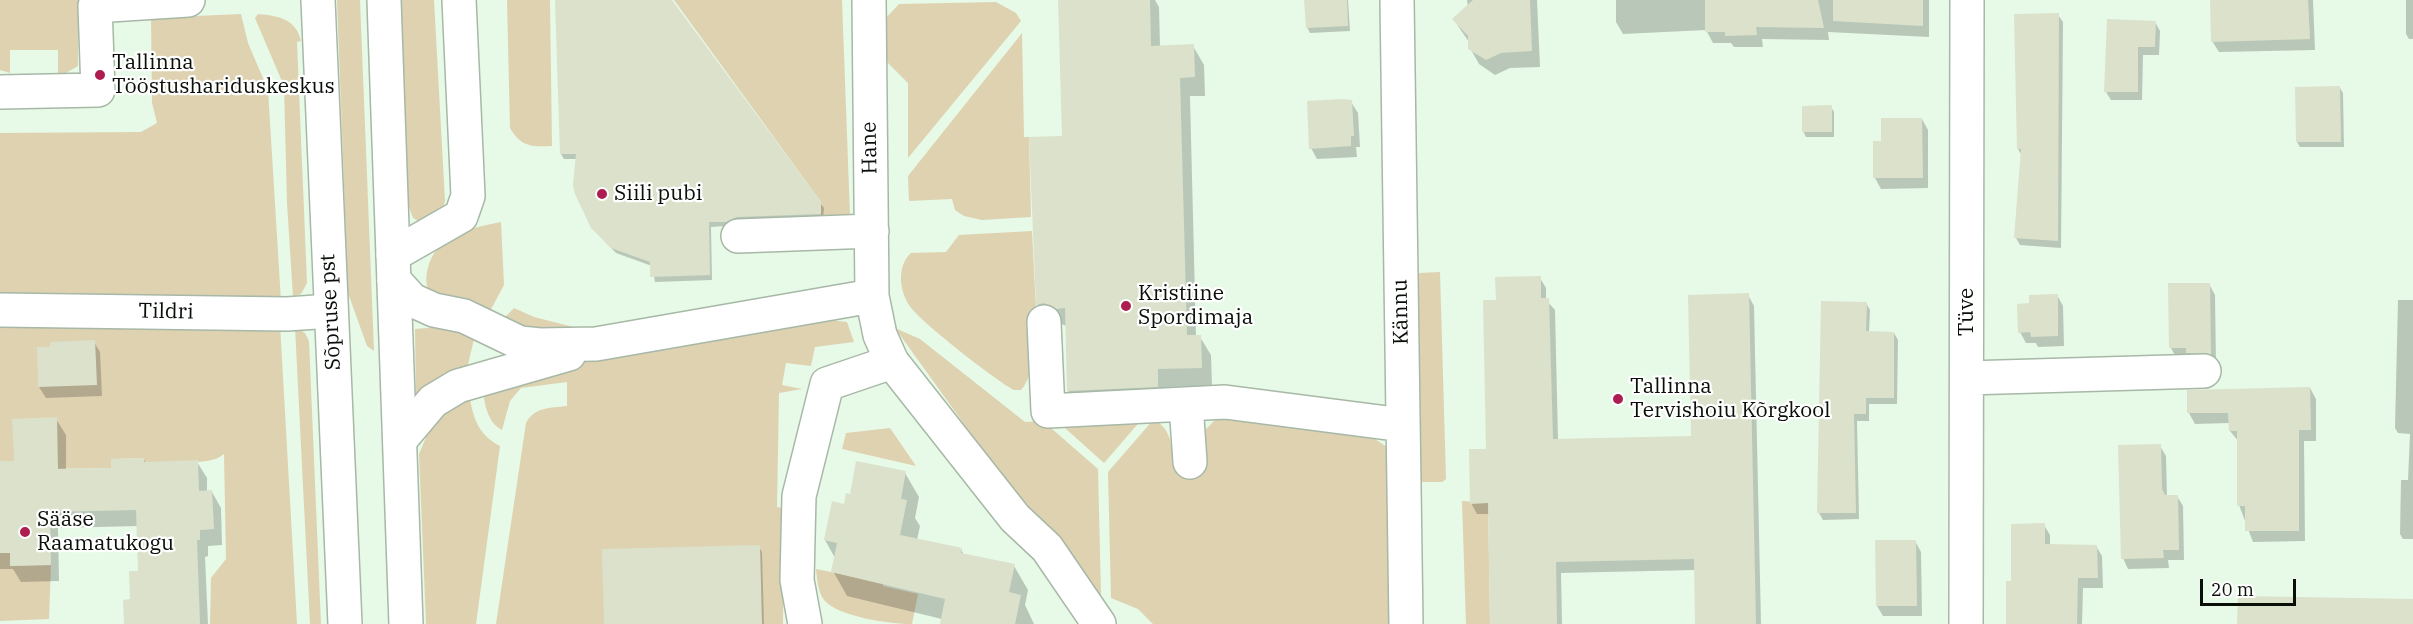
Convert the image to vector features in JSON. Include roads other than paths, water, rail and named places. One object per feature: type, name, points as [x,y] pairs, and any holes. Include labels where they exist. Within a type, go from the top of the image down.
[{"type":"street","points":[[0,92],[98,90],[94,6],[188,0]]},
{"type":"street","name":"Sõpruse pst","points":[[318,0],[345,624]]},
{"type":"street","points":[[384,0],[406,624]]},
{"type":"street","points":[[393,267],[461,216],[468,196],[459,0]]},
{"type":"street","name":"Hane","points":[[869,0],[872,296],[880,334],[892,362],[1015,518],[1047,548],[1099,624]]},
{"type":"street","name":"Kännu","points":[[1397,0],[1406,624]]},
{"type":"street","name":"Tüve","points":[[1966,624],[1967,0]]},
{"type":"street","points":[[738,236],[872,231]]},
{"type":"street","points":[[393,267],[412,300],[434,310],[464,316],[520,344],[596,344]]},
{"type":"street","points":[[400,440],[433,401],[458,386],[551,360],[596,344],[872,296]]},
{"type":"street","name":"Tildri","points":[[0,310],[286,314],[331,312]]},
{"type":"street","points":[[1044,322],[1048,411],[1225,402],[1403,426]]},
{"type":"street","points":[[805,624],[797,580],[799,496],[827,384],[892,362]]},
{"type":"street","points":[[1967,378],[2204,371]]},
{"type":"street","points":[[1186,404],[1190,462]]},
{"type":"place","name":"Tallinna Tööstushariduskeskus","points":[[100,75]]},
{"type":"place","name":"Siili pubi","points":[[602,194]]},
{"type":"place","name":"Kristiine Spordimaja","points":[[1126,306]]},
{"type":"place","name":"Tallinna Tervishoiu Kõrgkool","points":[[1618,399]]},
{"type":"place","name":"Sääse Raamatukogu","points":[[25,532]]}]
